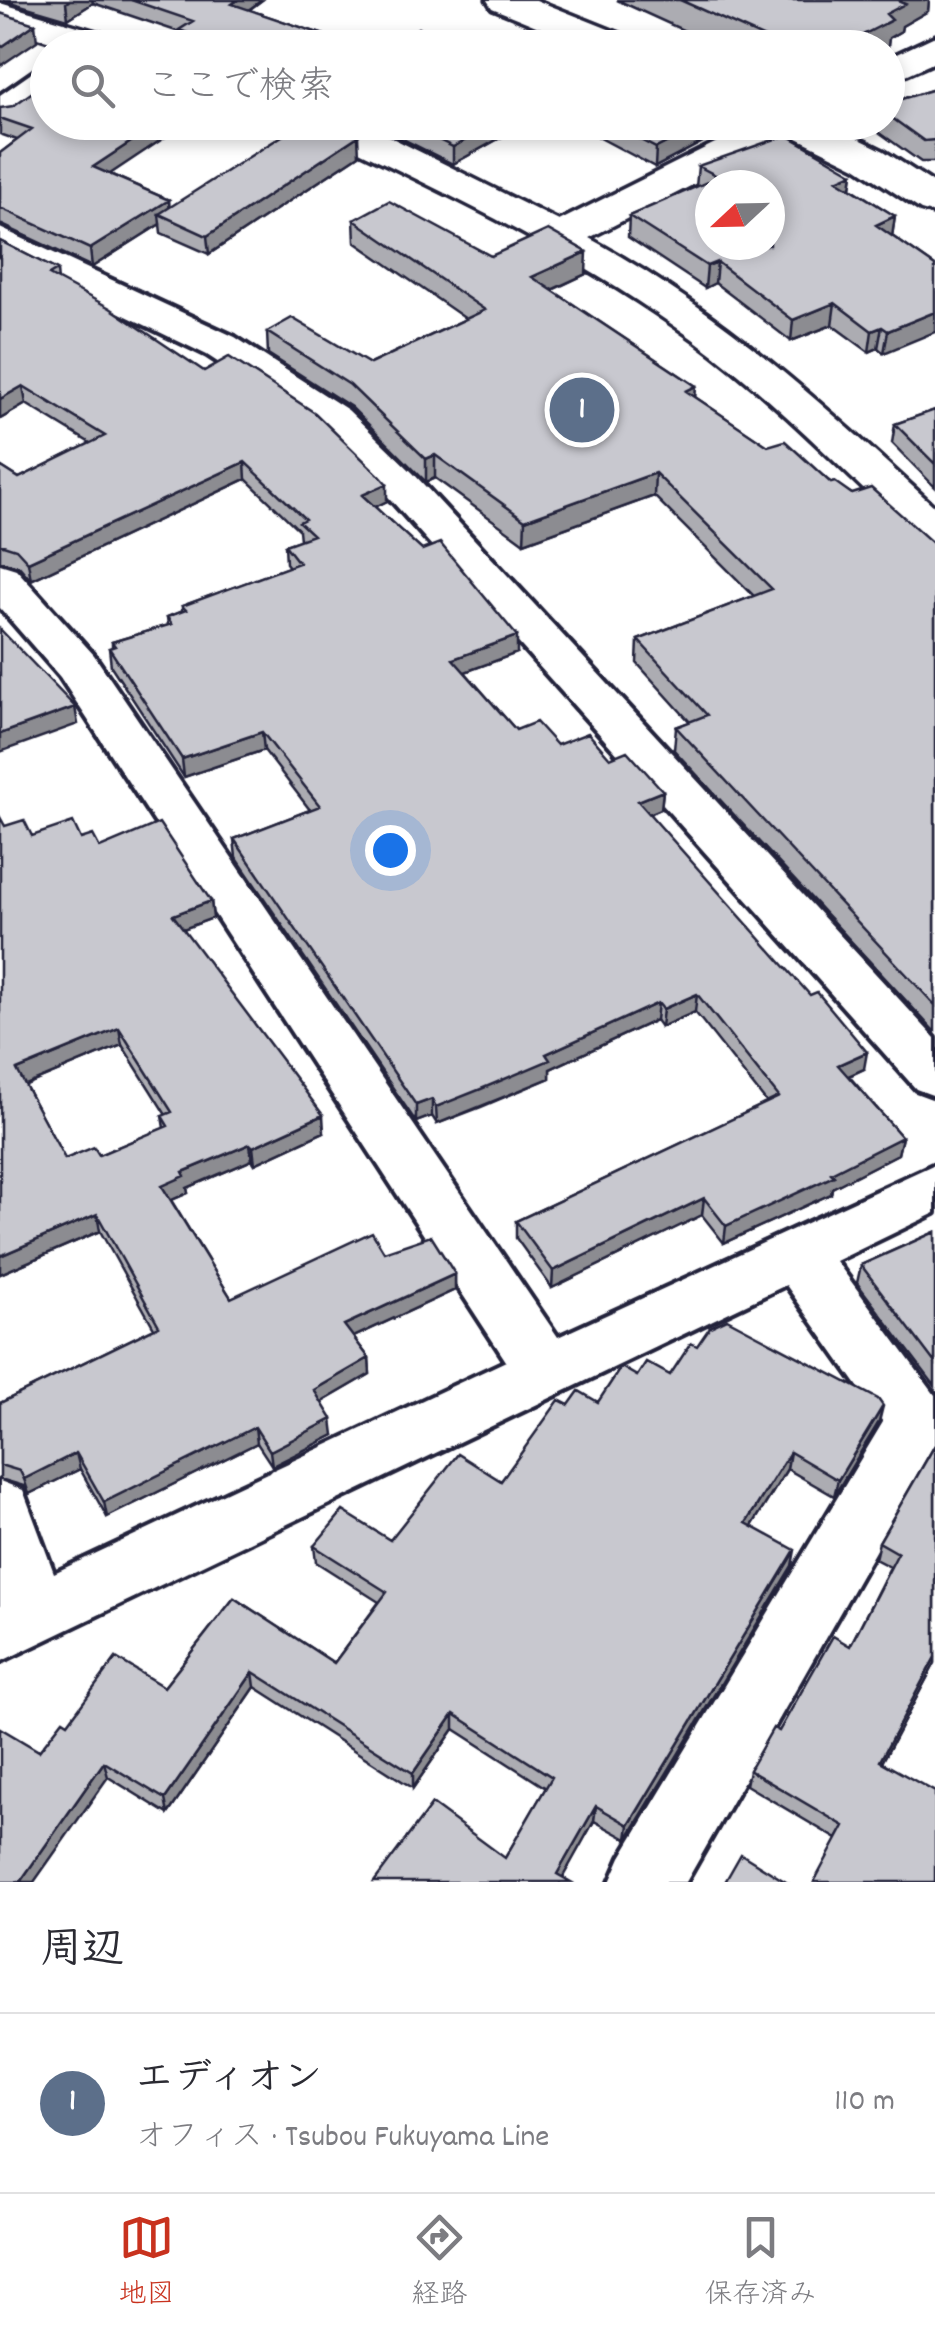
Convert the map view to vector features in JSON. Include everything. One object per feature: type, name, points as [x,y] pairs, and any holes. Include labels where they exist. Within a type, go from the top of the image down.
[{"type":"street","points":[[505,0],[579,30]]},
{"type":"street","points":[[0,14],[50,30]]},
{"type":"street","points":[[905,63],[935,47]]},
{"type":"street","points":[[0,112],[30,91]]},
{"type":"street","points":[[366,140],[556,238],[678,310],[768,379],[935,532]]},
{"type":"street","points":[[556,238],[754,140]]},
{"type":"street","points":[[829,140],[870,159],[935,202]]},
{"type":"street","points":[[0,240],[221,346],[333,419],[398,482],[935,1074]]},
{"type":"street","points":[[0,580],[77,666],[546,1372]]},
{"type":"street","points":[[0,1510],[18,1623],[935,1188]]},
{"type":"street","points":[[646,1882],[916,1463],[917,1420],[798,1256]]},
{"type":"building","points":[[131,0],[238,0],[232,4],[309,30],[179,30],[193,21]]},
{"type":"building","points":[[680,0],[902,0],[905,4],[886,14],[892,20],[872,30],[747,30]]},
{"type":"building","points":[[0,13],[35,24],[0,48]]},
{"type":"building","points":[[935,89],[935,140],[924,141],[905,127],[905,98]]},
{"type":"building","points":[[30,94],[30,128],[0,118],[0,108],[13,106]]},
{"type":"building","points":[[30,130],[30,140],[134,140],[93,167],[169,200],[90,249],[0,208],[0,153]]},
{"type":"building","points":[[276,140],[352,140],[207,236],[159,214]]},
{"type":"building","points":[[439,140],[466,140],[453,147]]},
{"type":"building","points":[[641,140],[672,140],[656,148]]},
{"type":"building","points":[[773,140],[796,140],[853,173],[837,180],[895,216],[876,225],[935,266],[935,312],[888,331],[882,327],[872,331],[835,303],[793,320],[717,262],[707,266],[698,260],[785,260],[785,170],[706,170],[698,166]]},
{"type":"building","points":[[695,187],[695,258],[629,216]]},
{"type":"building","points":[[389,201],[491,256],[548,230],[587,252],[532,277],[696,386],[686,391],[768,446],[785,441],[831,483],[852,494],[871,488],[935,545],[935,1005],[676,727],[707,715],[638,640],[772,589],[655,473],[525,520],[435,455],[426,459],[350,385],[267,332],[292,318],[370,364],[485,310],[354,220]]},
{"type":"building","points":[[0,241],[57,270],[49,275],[110,308],[204,371],[229,357],[315,413],[380,476],[387,484],[362,495],[422,550],[440,543],[517,636],[453,659],[516,730],[536,722],[557,745],[588,733],[610,758],[627,751],[663,791],[638,801],[810,995],[817,992],[867,1052],[838,1065],[902,1137],[831,1173],[834,1176],[726,1226],[704,1198],[553,1271],[516,1221],[779,1097],[697,994],[663,1009],[658,1003],[546,1054],[550,1060],[436,1107],[432,1099],[416,1105],[234,839],[320,806],[262,732],[182,759],[109,648],[115,646],[112,642],[172,624],[167,617],[186,610],[182,606],[299,563],[285,545],[313,535],[299,522],[305,519],[245,462],[28,562],[16,549],[0,544],[0,466],[19,478],[105,436],[23,386],[0,399]]},
{"type":"building","points":[[935,410],[935,464],[895,424]]},
{"type":"building","points":[[0,629],[75,707],[0,734]]},
{"type":"building","points":[[0,817],[5,826],[24,820],[32,836],[73,822],[81,839],[93,835],[100,848],[159,823],[211,901],[173,915],[323,1115],[253,1147],[250,1144],[183,1172],[185,1176],[162,1186],[231,1298],[372,1232],[384,1252],[431,1236],[455,1274],[344,1325],[369,1358],[314,1390],[332,1419],[270,1451],[255,1427],[104,1502],[76,1453],[24,1479],[20,1471],[0,1465],[0,1403],[159,1326],[97,1214],[0,1256]],"holes":[[[119,1028],[172,1112],[162,1116],[168,1126],[99,1155],[94,1147],[65,1159],[17,1070]]]},
{"type":"building","points":[[935,1232],[935,1363],[861,1265]]},
{"type":"building","points":[[727,1319],[878,1399],[883,1406],[838,1480],[790,1452],[746,1523],[795,1550],[629,1825],[596,1806],[557,1874],[571,1882],[374,1882],[432,1804],[505,1858],[552,1777],[454,1714],[413,1773],[253,1672],[165,1799],[104,1762],[20,1882],[0,1882],[0,1728],[39,1751],[63,1720],[68,1723],[116,1658],[164,1687],[234,1598],[334,1663],[387,1592],[314,1546],[343,1511],[390,1540],[458,1454],[501,1481],[559,1400],[569,1405],[579,1391],[598,1402],[621,1367],[637,1376],[646,1362],[670,1375],[691,1343],[697,1346],[710,1327]]},
{"type":"building","points":[[935,1445],[935,1657],[880,1761],[935,1792],[935,1882],[814,1882],[844,1826],[749,1770],[773,1728],[779,1731],[833,1636],[850,1646],[898,1553],[879,1542]]},
{"type":"building","points":[[741,1854],[786,1882],[725,1882]]},
{"type":"place","name":"エディオン","points":[[582,410]]}]
